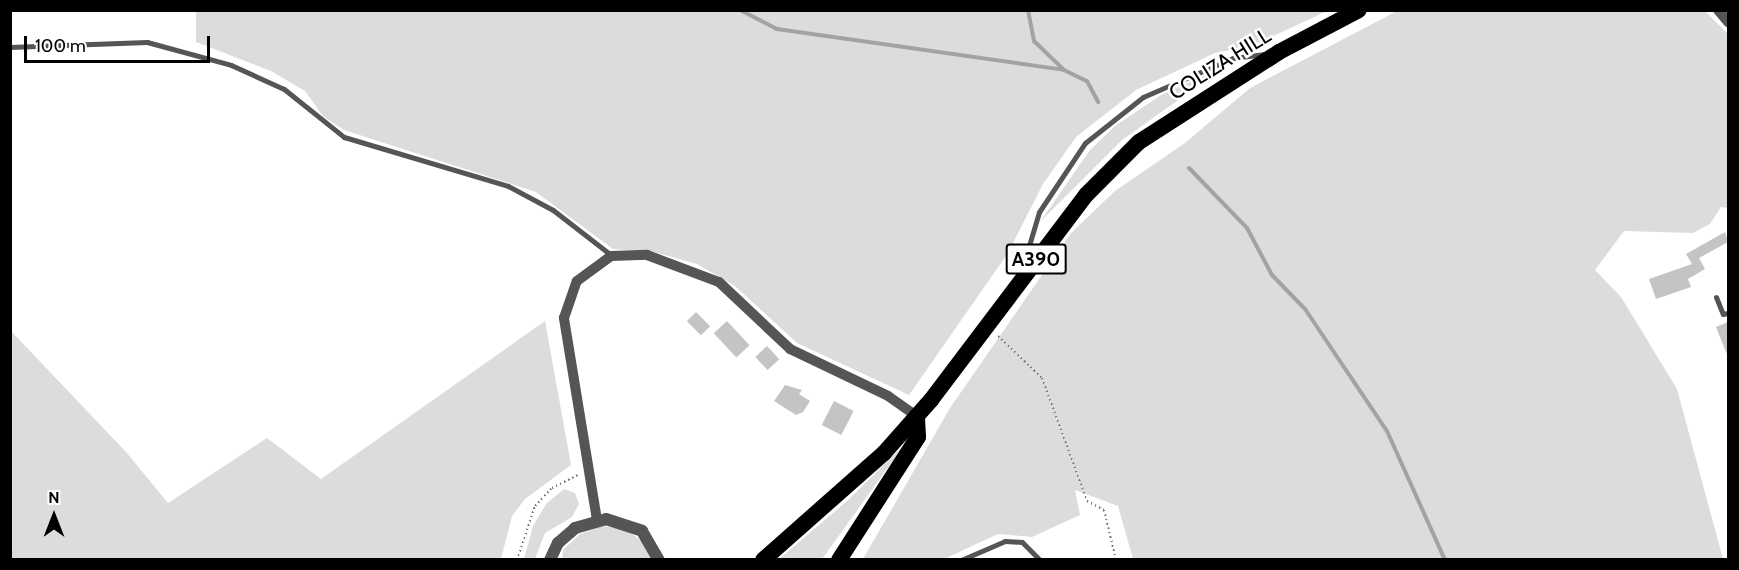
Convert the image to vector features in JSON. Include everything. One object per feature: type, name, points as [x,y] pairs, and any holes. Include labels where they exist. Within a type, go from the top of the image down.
[{"type":"highway","name":"COLIZA HILL","points":[[1019,280],[1086,195],[1139,142],[1279,52],[1359,10]]},
{"type":"highway","name":"A390","points":[[763,560],[846,490],[917,416],[1019,280]]},
{"type":"highway","points":[[838,560],[918,437],[917,416]]},
{"type":"street","points":[[1720,11],[1728,22]]},
{"type":"street","points":[[597,520],[564,318],[578,281],[611,256],[647,255],[719,282],[790,349],[888,396],[917,416]]},
{"type":"street","points":[[550,560],[566,534],[597,520],[636,527],[648,537],[659,560]]},
{"type":"lane","points":[[10,47],[147,42],[231,65],[284,89],[344,137],[508,186],[553,210],[611,256]]},
{"type":"lane","points":[[1019,280],[1039,212],[1085,143],[1143,96],[1233,58],[1279,52]]},
{"type":"lane","points":[[1716,297],[1723,314],[1728,313]]},
{"type":"lane","points":[[961,560],[1005,541],[1022,542],[1040,560]]},
{"type":"path","points":[[983,326],[1020,353],[1042,378],[1087,501],[1104,510],[1116,560]]},
{"type":"path","points":[[517,560],[535,506],[564,481],[588,472]]},
{"type":"shaded area","points":[[1399,10],[1705,11],[1728,34],[1728,208],[1721,207],[1710,224],[1693,233],[1624,231],[1595,270],[1621,297],[1677,389],[1723,559],[1133,559],[1118,506],[1075,490],[1080,515],[1032,537],[998,534],[944,559],[863,559],[950,408],[1071,233],[1115,191],[1185,143],[1250,88]]},
{"type":"shaded area","points":[[196,11],[1327,11],[1252,46],[1215,53],[1136,90],[1076,137],[1043,184],[1008,253],[909,395],[797,343],[735,286],[697,264],[654,252],[613,249],[536,192],[344,130],[323,116],[305,91],[271,71],[196,42]]},
{"type":"shaded area","points":[[1226,66],[1122,140],[1040,222],[1090,150],[1115,126],[1161,95]]},
{"type":"shaded area","points":[[545,321],[571,465],[525,499],[512,516],[501,559],[11,559],[11,331],[126,452],[168,503],[267,438],[321,479]]},
{"type":"shaded area","points":[[905,444],[822,559],[778,560],[847,501]]},
{"type":"shaded area","points":[[564,489],[575,493],[579,504],[572,517],[545,533],[535,559],[524,559],[533,526],[546,504]]},
{"type":"shaded area","points":[[603,526],[625,529],[646,544],[653,560],[562,560],[563,550],[580,534]]},
{"type":"building","points":[[1725,232],[1728,242],[1699,258],[1705,269],[1688,279],[1691,287],[1656,299],[1649,279],[1692,264],[1686,254]]},
{"type":"building","points":[[696,312],[710,326],[701,335],[687,321]]},
{"type":"building","points":[[727,321],[750,345],[736,357],[714,333]]},
{"type":"building","points":[[1728,322],[1728,357],[1716,327]]},
{"type":"building","points":[[767,346],[779,359],[768,370],[755,357]]},
{"type":"building","points":[[785,385],[802,390],[799,394],[810,401],[803,412],[796,415],[774,401]]},
{"type":"building","points":[[834,401],[854,411],[841,435],[822,425]]},
{"type":"waterway","points":[[740,10],[777,29],[1064,70]]},
{"type":"waterway","points":[[1028,10],[1034,41],[1064,70],[1087,81],[1098,102]]},
{"type":"waterway","points":[[1189,168],[1247,228],[1272,275],[1305,309],[1387,431],[1445,560]]}]
